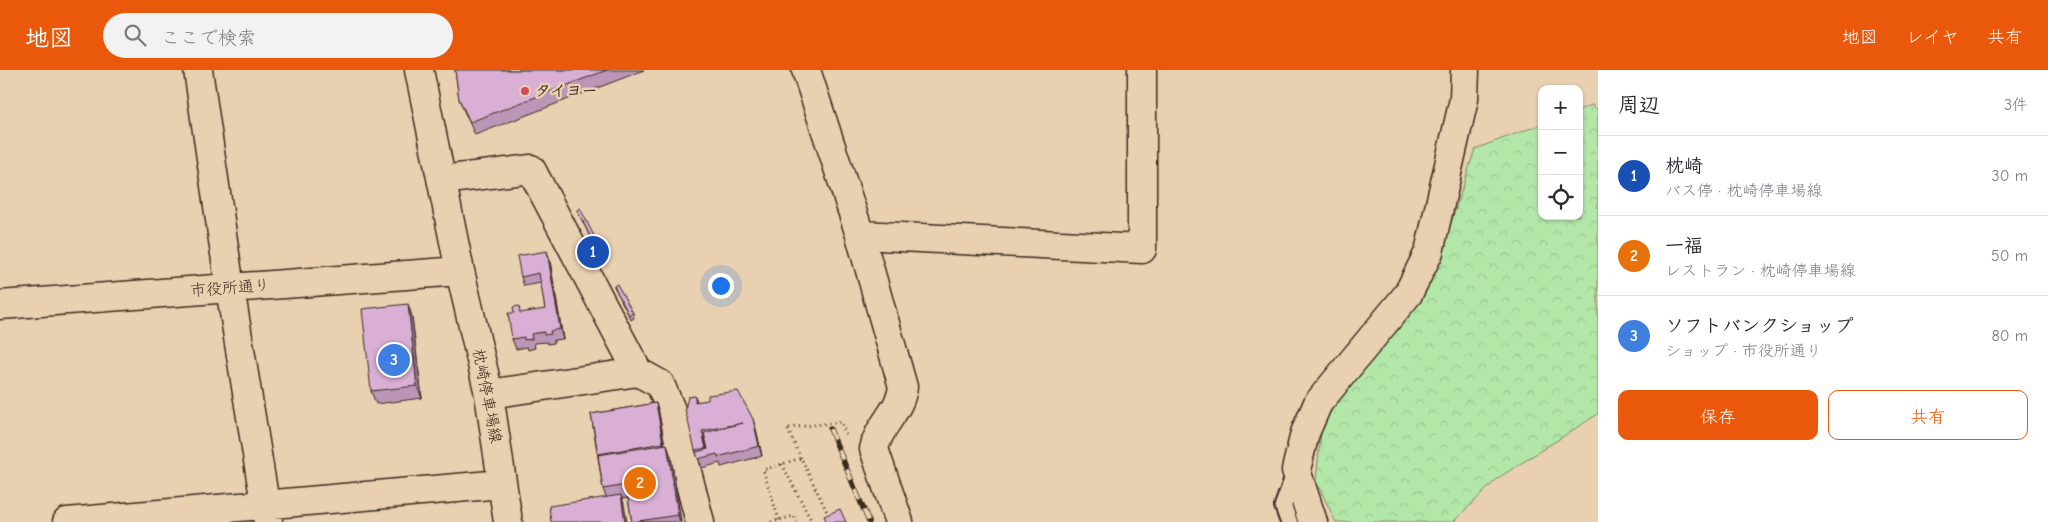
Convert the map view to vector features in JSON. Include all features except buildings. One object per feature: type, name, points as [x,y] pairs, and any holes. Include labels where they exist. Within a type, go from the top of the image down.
[{"type":"street","points":[[198,70],[230,288],[267,513]]},
{"type":"street","name":"枕崎停車場線","points":[[419,70],[460,271],[489,394],[508,522]]},
{"type":"street","points":[[806,70],[860,235],[904,387],[902,399],[876,437],[874,449],[899,522]]},
{"type":"street","points":[[860,235],[1142,249],[1142,70]]},
{"type":"street","points":[[1313,522],[1296,470],[1305,433],[1318,403],[1408,294],[1429,252],[1464,99],[1465,70]]},
{"type":"street","points":[[442,180],[531,169],[638,372],[660,384],[671,410],[700,522]]},
{"type":"street","name":"市役所通り","points":[[0,305],[460,271]]},
{"type":"street","points":[[489,394],[638,372]]},
{"type":"street","points":[[67,522],[267,513],[502,484]]},
{"type":"lane","points":[[1289,522],[1283,506],[1296,470]]},
{"type":"path","points":[[828,514],[787,428],[842,422],[850,446]]},
{"type":"path","points":[[779,520],[763,470],[801,458]]},
{"type":"path","points":[[782,464],[812,522]]},
{"type":"path","points":[[771,522],[794,516],[797,522]]},
{"type":"green space","points":[[1592,105],[1598,110],[1598,414],[1498,478],[1453,522],[1336,522],[1316,481],[1323,412],[1435,272],[1475,149],[1538,125],[1538,220],[1583,220],[1583,108]]},
{"type":"railway","points":[[830,429],[869,522]]},
{"type":"place","name":"タイヨー","points":[[525,91]]},
{"type":"place","name":"枕崎","points":[[593,252]]},
{"type":"place","name":"ソフトバンクショップ","points":[[394,360]]},
{"type":"place","name":"一福","points":[[640,483]]}]
